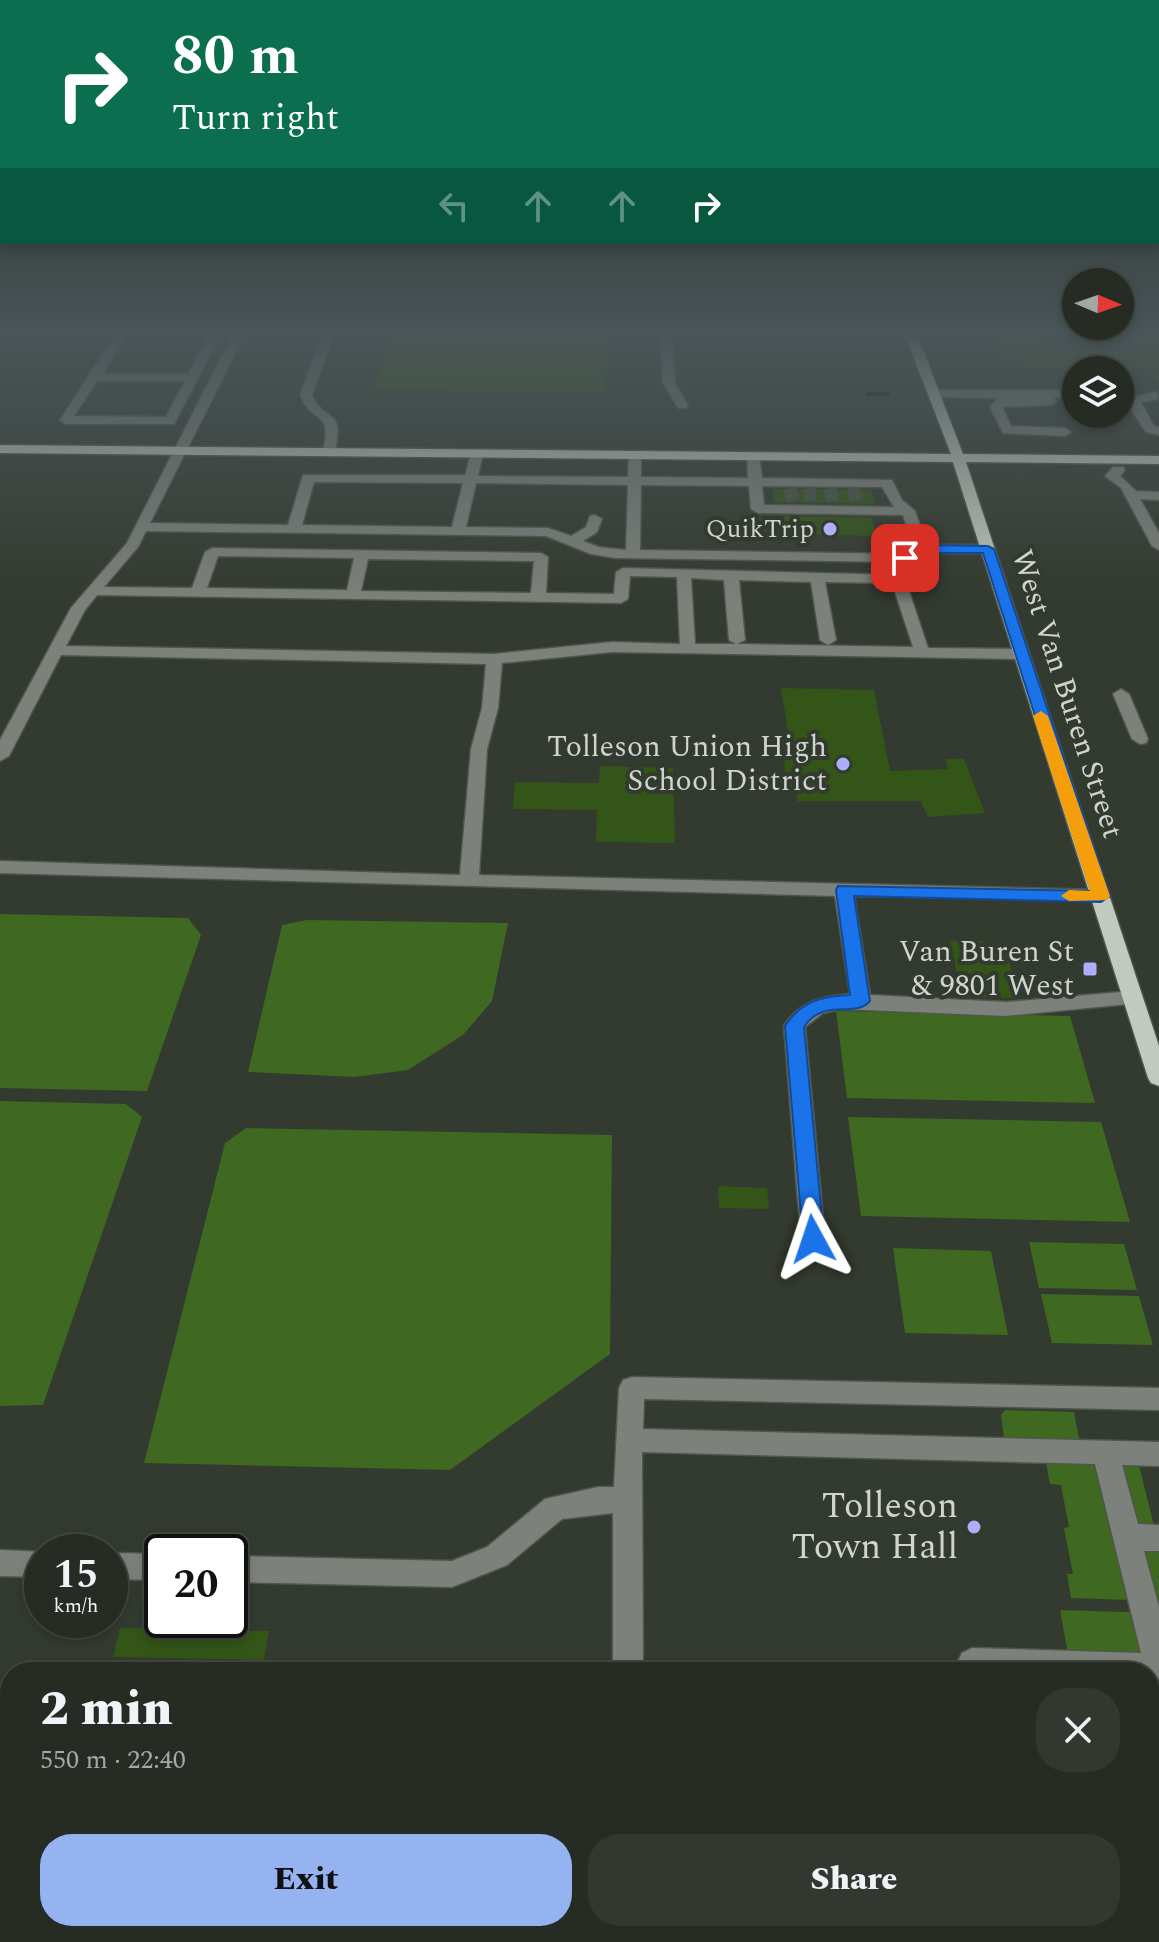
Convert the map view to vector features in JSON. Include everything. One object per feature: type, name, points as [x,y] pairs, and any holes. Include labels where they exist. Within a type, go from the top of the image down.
[{"type":"main road","name":"West Van Buren Street","points":[[945,423],[1132,998],[1152,1035],[1159,1078]]},
{"type":"main road","points":[[0,449],[958,457],[1115,465],[1159,460]]},
{"type":"lane","points":[[0,756],[56,650],[92,591],[133,544],[195,423]]},
{"type":"lane","points":[[329,452],[334,429],[331,423]]},
{"type":"lane","points":[[1004,423],[1007,430],[1065,432]]},
{"type":"lane","points":[[458,531],[477,454]]},
{"type":"lane","points":[[633,554],[635,455]]},
{"type":"lane","points":[[753,456],[760,526]]},
{"type":"lane","points":[[1115,465],[1112,476],[1128,491],[1156,538]]},
{"type":"lane","points":[[294,529],[308,478],[755,482],[790,485],[887,483],[896,502],[908,511],[921,549]]},
{"type":"lane","points":[[1128,491],[1159,496]]},
{"type":"lane","points":[[758,509],[794,507],[908,511]]},
{"type":"lane","points":[[571,542],[592,529],[595,519]]},
{"type":"lane","points":[[142,527],[548,532],[596,551],[633,554],[905,558],[915,556],[921,549],[988,549]]},
{"type":"lane","points":[[198,592],[212,552],[541,557],[538,598]]},
{"type":"lane","points":[[353,595],[362,555]]},
{"type":"lane","points":[[92,591],[621,599],[623,572],[898,579],[917,642],[924,653]]},
{"type":"lane","points":[[684,573],[686,640],[690,649]]},
{"type":"lane","points":[[731,576],[737,640]]},
{"type":"lane","points":[[817,577],[828,640]]},
{"type":"lane","points":[[56,650],[494,659],[612,647],[1020,654]]},
{"type":"lane","points":[[469,881],[479,749],[490,708],[494,659]]},
{"type":"lane","points":[[1121,694],[1140,739]]},
{"type":"lane","points":[[0,867],[1101,896]]},
{"type":"lane","points":[[844,890],[861,1001]]},
{"type":"lane","points":[[813,1239],[794,1026],[803,1014],[816,1006],[832,1002],[1006,1009],[1132,998]]},
{"type":"lane","points":[[628,1662],[627,1500],[632,1388],[1159,1399]]},
{"type":"lane","points":[[630,1440],[1159,1454]]},
{"type":"lane","points":[[1105,1453],[1158,1662]]},
{"type":"lane","points":[[248,1569],[452,1574],[497,1556],[555,1508],[598,1500],[627,1500]]},
{"type":"lane","points":[[1127,1537],[1159,1538]]},
{"type":"lane","points":[[0,1563],[24,1564]]},
{"type":"green space","points":[[0,914],[188,918],[201,935],[147,1091],[0,1088]]},
{"type":"green space","points":[[307,920],[508,923],[492,1001],[463,1035],[408,1070],[355,1077],[248,1072],[282,925]]},
{"type":"green space","points":[[836,1011],[1070,1016],[1095,1103],[847,1098]]},
{"type":"green space","points":[[0,1101],[126,1104],[142,1117],[43,1405],[0,1406]]},
{"type":"green space","points":[[848,1117],[1101,1122],[1130,1222],[861,1216]]},
{"type":"green space","points":[[246,1128],[612,1135],[610,1354],[450,1470],[144,1463],[225,1143]]},
{"type":"green space","points":[[1029,1242],[1124,1244],[1137,1290],[1039,1288]]},
{"type":"green space","points":[[893,1248],[991,1251],[1008,1335],[905,1333]]},
{"type":"green space","points":[[1041,1294],[1139,1296],[1153,1345],[1052,1343]]},
{"type":"green space","points":[[1005,1410],[1074,1412],[1080,1443],[1134,1445],[1159,1546],[1159,1601],[1071,1598],[1067,1574],[1073,1574],[1064,1528],[1069,1527],[1061,1485],[1050,1484],[1042,1441],[1004,1438],[1001,1415]]},
{"type":"green space","points":[[1060,1610],[1159,1613],[1159,1662],[1069,1660]]},
{"type":"building","name":"QuikTrip","points":[[772,489],[871,490],[875,504],[774,502]]},
{"type":"building","name":"QuikTrip","points":[[783,516],[872,518],[876,536],[786,534]]},
{"type":"building","points":[[781,688],[874,690],[890,771],[948,769],[946,759],[964,759],[985,813],[928,817],[921,801],[797,801],[796,789],[786,787],[784,755],[792,755]]},
{"type":"building","points":[[600,766],[673,768],[675,843],[596,842],[597,810],[513,809],[515,782],[599,783]]},
{"type":"building","points":[[950,941],[983,941],[985,949],[1006,950],[1019,998],[962,997]]},
{"type":"building","points":[[718,1186],[767,1188],[769,1209],[719,1208]]},
{"type":"building","points":[[128,1628],[144,1628],[144,1638],[248,1638],[248,1631],[269,1631],[264,1660],[113,1657],[118,1638],[128,1638]]},
{"type":"tunnel","points":[[790,488],[794,505]]},
{"type":"tunnel","points":[[809,488],[812,505]]},
{"type":"tunnel","points":[[830,488],[833,505]]},
{"type":"tunnel","points":[[853,488],[857,505]]},
{"type":"slow traffic","points":[[1041,716],[1101,896],[1069,896]]},
{"type":"place","name":"QuikTrip","points":[[830,529]]},
{"type":"place","name":"Tolleson Union High School District","points":[[843,764]]},
{"type":"place","name":"Van Buren St & 9801 West","points":[[1090,969]]},
{"type":"place","name":"Tolleson Town Hall","points":[[974,1527]]},
{"type":"route","points":[[813,1239],[794,1026],[803,1014],[816,1006],[861,1001],[844,890],[1101,896],[988,549],[921,549],[915,556],[905,558]]}]
